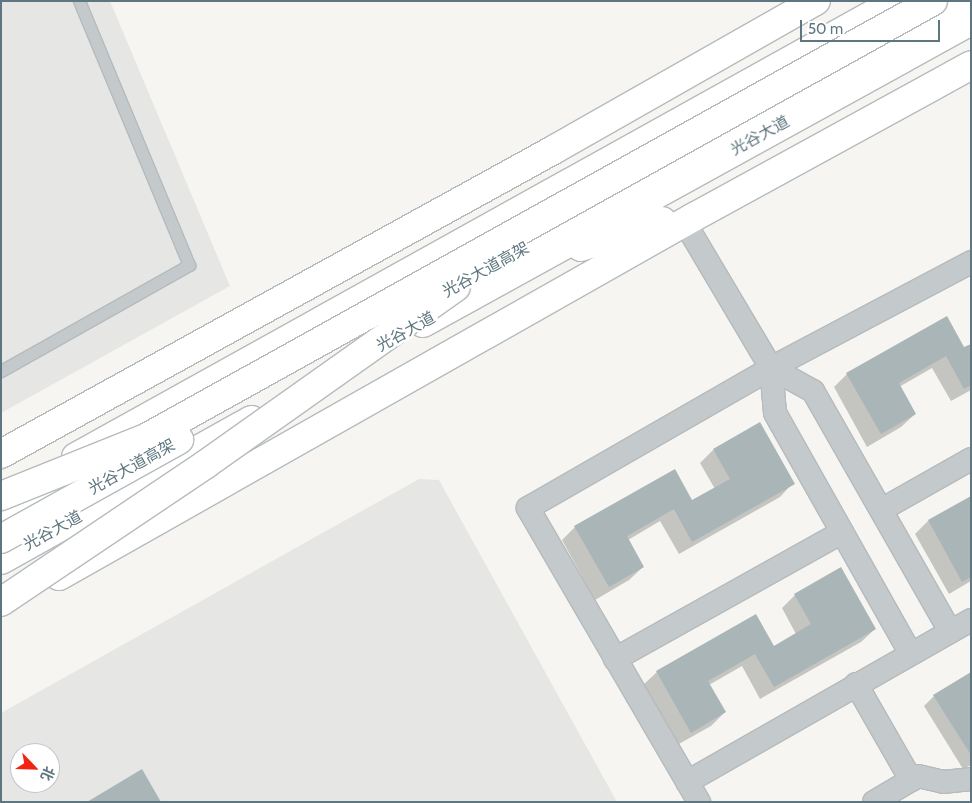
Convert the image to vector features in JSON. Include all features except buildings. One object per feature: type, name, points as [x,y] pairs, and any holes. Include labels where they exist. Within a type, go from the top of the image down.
[{"type":"main road","points":[[1,454],[581,134],[816,1]]},
{"type":"main road","points":[[1,500],[187,394],[897,1]]},
{"type":"main road","name":"光谷大道高架","points":[[1,518],[933,1]]},
{"type":"main road","name":"光谷大道高架","points":[[1,539],[971,2]]},
{"type":"main road","name":"光谷大道","points":[[1,560],[157,474],[532,261],[971,21]]},
{"type":"main road","points":[[1,608],[685,222],[971,64]]},
{"type":"main road","points":[[434,258],[537,174],[581,134]]},
{"type":"main road","points":[[532,261],[616,237],[731,197]]},
{"type":"main road","points":[[1,602],[206,464],[456,287]]},
{"type":"main road","points":[[187,394],[206,446]]},
{"type":"main road","points":[[1,496],[146,438]]},
{"type":"main road","points":[[1,596],[157,474]]},
{"type":"street","points":[[685,222],[772,368],[776,412],[910,653]]},
{"type":"street","points":[[699,802],[528,508],[772,368],[971,262]]},
{"type":"street","points":[[772,368],[813,391],[950,631]]},
{"type":"street","points":[[881,510],[971,459]]},
{"type":"street","points":[[615,659],[842,532]]},
{"type":"street","points":[[687,782],[910,653],[971,620]]},
{"type":"street","points":[[856,684],[911,780]]},
{"type":"street","points":[[874,802],[918,776],[943,782],[971,778]]},
{"type":"lane","points":[[1,371],[189,265],[79,1]]},
{"type":"shaded area","points":[[1,1],[110,1],[230,286],[1,413]]},
{"type":"shaded area","points":[[419,479],[439,480],[617,802],[1,802],[1,713]]}]
